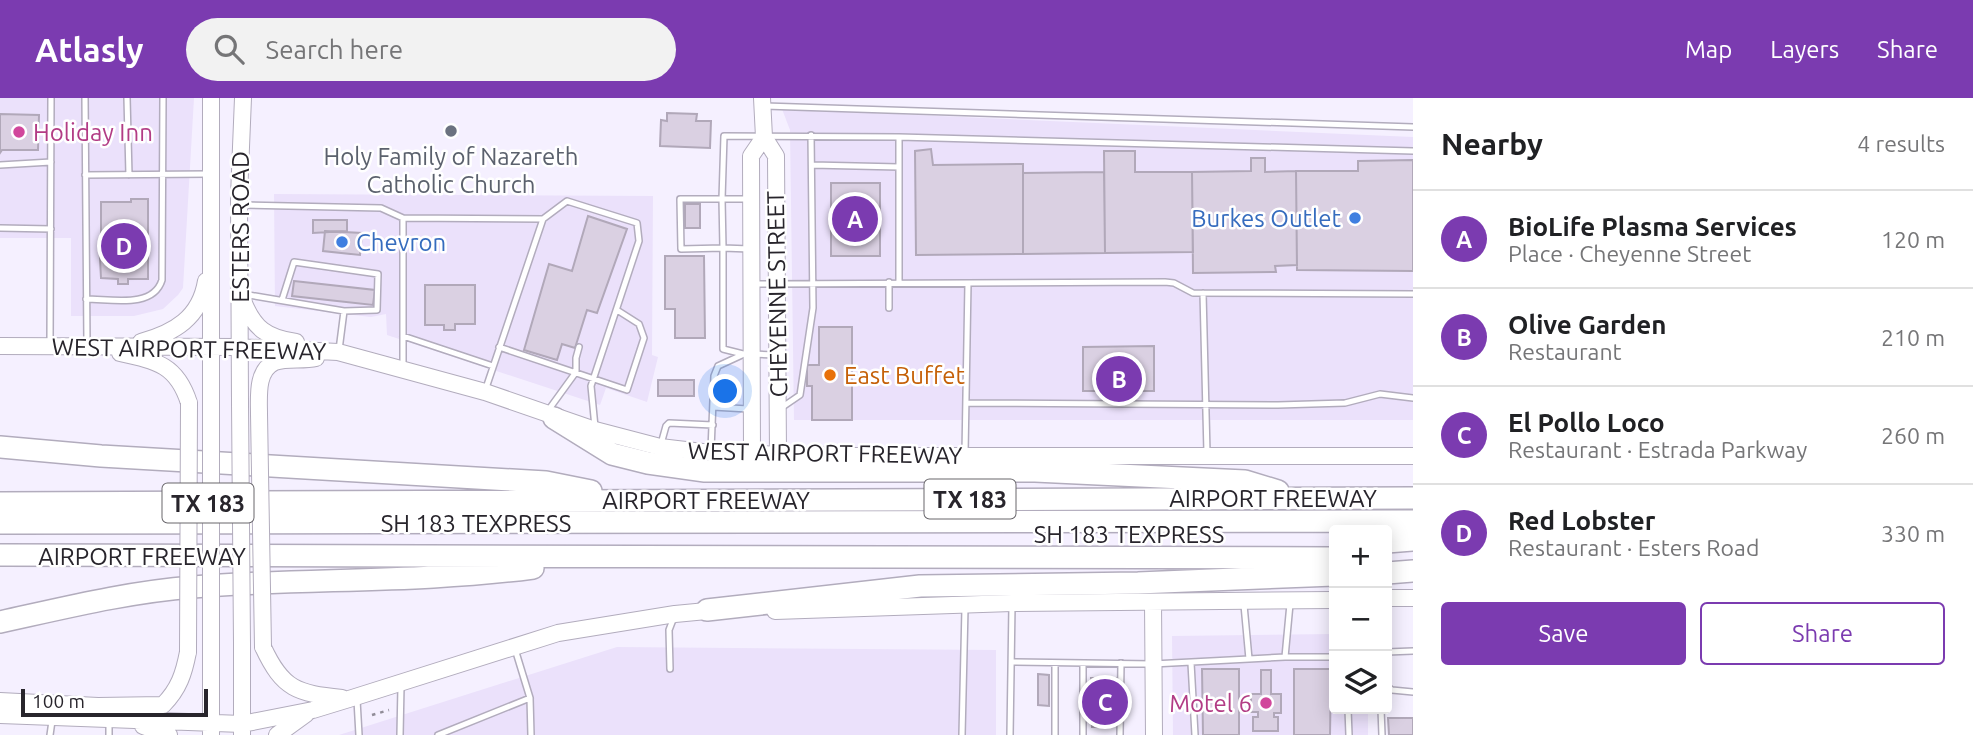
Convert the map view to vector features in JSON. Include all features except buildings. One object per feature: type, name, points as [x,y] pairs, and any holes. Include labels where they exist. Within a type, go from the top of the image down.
[{"type":"highway","points":[[550,416],[612,454],[648,463],[705,471],[1075,473],[1245,481],[1303,498]]},
{"type":"highway","points":[[0,447],[101,456],[546,482],[636,499]]},
{"type":"highway","points":[[0,495],[40,503]]},
{"type":"highway","name":"AIRPORT FREEWAY","points":[[0,503],[1413,498]]},
{"type":"highway","name":"SH 183 TEXPRESS","points":[[0,523],[1413,522]]},
{"type":"highway","name":"SH 183 TEXPRESS","points":[[0,535],[1329,534]]},
{"type":"highway","points":[[1392,534],[1413,534]]},
{"type":"highway","points":[[1392,542],[1413,540]]},
{"type":"highway","points":[[1235,557],[1329,548]]},
{"type":"highway","name":"AIRPORT FREEWAY","points":[[0,555],[1329,558]]},
{"type":"highway","points":[[0,622],[115,597],[168,590],[477,576],[612,557]]},
{"type":"highway","points":[[1392,559],[1413,560]]},
{"type":"highway","points":[[1392,573],[1413,571]]},
{"type":"highway","points":[[708,610],[920,586],[1138,583],[1329,575]]},
{"type":"main road","name":"ESTERS ROAD","points":[[211,98],[211,729]]},
{"type":"main road","name":"ESTERS ROAD","points":[[242,729],[238,346],[240,122],[243,98]]},
{"type":"main road","name":"CHEYENNE STREET","points":[[762,102],[764,137],[776,156],[778,455]]},
{"type":"main road","name":"CHEYENNE STREET","points":[[752,454],[748,354],[752,284],[751,156],[764,137]]},
{"type":"main road","points":[[126,346],[177,330],[193,313],[205,289],[210,254]]},
{"type":"main road","points":[[240,293],[251,320],[267,334],[284,340],[321,345],[338,352]]},
{"type":"main road","name":"WEST AIRPORT FREEWAY","points":[[0,346],[238,346],[338,352],[485,392],[595,430],[660,447],[711,453],[1413,456]]},
{"type":"main road","points":[[0,701],[98,706],[163,705],[184,675],[188,652],[189,403],[183,384],[168,367],[141,358],[87,347]]},
{"type":"main road","points":[[338,352],[308,360],[275,362],[263,372],[259,391],[263,647],[274,671],[288,684],[308,695],[353,698]]},
{"type":"main road","points":[[1392,598],[1413,598]]},
{"type":"main road","points":[[114,725],[242,729],[353,698],[558,633],[708,610],[789,611],[1012,603],[1329,600]]},
{"type":"main road","points":[[1153,602],[1154,735]]},
{"type":"main road","points":[[277,735],[313,710]]},
{"type":"main road","points":[[0,715],[114,725],[169,735]]},
{"type":"lane","points":[[50,346],[51,98]]},
{"type":"lane","points":[[85,98],[87,347]]},
{"type":"lane","points":[[127,98],[129,175]]},
{"type":"lane","points":[[86,299],[145,299],[159,290],[162,280],[163,98]]},
{"type":"lane","points":[[762,102],[1413,127]]},
{"type":"lane","points":[[779,410],[800,395],[813,308],[811,135]]},
{"type":"lane","points":[[778,355],[748,354],[723,349],[724,136],[811,135],[1413,151]]},
{"type":"lane","points":[[899,137],[899,282]]},
{"type":"lane","points":[[0,165],[51,162]]},
{"type":"lane","points":[[812,165],[899,167]]},
{"type":"lane","points":[[85,176],[209,174]]},
{"type":"lane","points":[[752,199],[681,199],[681,249],[752,248]]},
{"type":"lane","points":[[485,392],[543,219],[567,201],[637,223],[639,242],[591,386],[595,430]]},
{"type":"lane","points":[[239,205],[381,208],[403,218],[543,219]]},
{"type":"lane","points":[[403,218],[403,369]]},
{"type":"lane","points":[[0,228],[51,229]]},
{"type":"lane","points":[[240,293],[344,312],[377,310],[378,274],[294,262],[282,300]]},
{"type":"lane","points":[[888,308],[889,282]]},
{"type":"lane","points":[[752,284],[1165,282],[1174,283],[1193,293],[1413,294]]},
{"type":"lane","points":[[965,456],[968,283]]},
{"type":"lane","points":[[1203,293],[1207,456]]},
{"type":"lane","points":[[499,347],[627,390],[643,338],[639,324],[617,310]]},
{"type":"lane","points":[[338,352],[344,312]]},
{"type":"lane","points":[[403,336],[493,366]]},
{"type":"lane","points":[[597,340],[606,343]]},
{"type":"lane","points":[[550,416],[576,373],[579,346]]},
{"type":"lane","points":[[711,453],[714,376],[718,366],[748,354]]},
{"type":"lane","points":[[968,403],[1345,403],[1380,394],[1413,398]]},
{"type":"lane","points":[[713,407],[752,410]]},
{"type":"lane","points":[[660,447],[669,422],[713,425]]},
{"type":"lane","points":[[1243,602],[1249,659]]},
{"type":"lane","points":[[1285,657],[1290,602]]},
{"type":"lane","points":[[1010,735],[1012,603]]},
{"type":"lane","points":[[962,735],[965,604]]},
{"type":"lane","points":[[670,668],[669,630],[675,614]]},
{"type":"lane","points":[[514,647],[530,698],[531,735]]},
{"type":"lane","points":[[1392,652],[1413,651]]},
{"type":"lane","points":[[1012,662],[1153,664],[1329,657]]},
{"type":"lane","points":[[1055,663],[1055,735]]},
{"type":"lane","points":[[1083,663],[1083,735]]},
{"type":"lane","points":[[1121,663],[1121,735]]},
{"type":"lane","points":[[1191,663],[1195,735]]},
{"type":"lane","points":[[400,735],[401,683]]},
{"type":"lane","points":[[1392,690],[1413,692]]},
{"type":"lane","points":[[353,698],[359,735]]},
{"type":"lane","points":[[439,735],[530,698]]},
{"type":"lane","points":[[1348,714],[1349,735]]},
{"type":"lane","points":[[1381,714],[1382,735]]},
{"type":"lane","points":[[50,735],[52,718]]},
{"type":"path","points":[[372,715],[389,710]]},
{"type":"shaded area","points":[[0,98],[194,98],[183,288],[163,309],[134,316],[71,316],[71,238],[0,238]]},
{"type":"shaded area","points":[[782,109],[1413,137],[1413,420],[794,420],[790,130]]},
{"type":"shaded area","points":[[274,194],[653,196],[652,355],[658,357],[647,402],[606,388],[600,405],[387,335],[386,314],[371,317],[275,306]]},
{"type":"shaded area","points":[[1329,634],[1329,714],[1368,714],[1368,735],[1173,735],[1172,636]]},
{"type":"shaded area","points":[[617,647],[996,650],[996,735],[339,735]]},
{"type":"place","name":"Holy Family of Nazareth Catholic Church","points":[[451,131]]},
{"type":"place","name":"Holiday Inn","points":[[19,132]]},
{"type":"place","name":"Burkes Outlet","points":[[1355,218]]},
{"type":"place","name":"BioLife Plasma Services","points":[[855,219]]},
{"type":"place","name":"Chevron","points":[[342,242]]},
{"type":"place","name":"Red Lobster","points":[[124,246]]},
{"type":"place","name":"East Buffet","points":[[830,375]]},
{"type":"place","name":"Olive Garden","points":[[1119,379]]},
{"type":"place","name":"El Pollo Loco","points":[[1105,702]]},
{"type":"place","name":"Motel 6","points":[[1266,703]]}]
